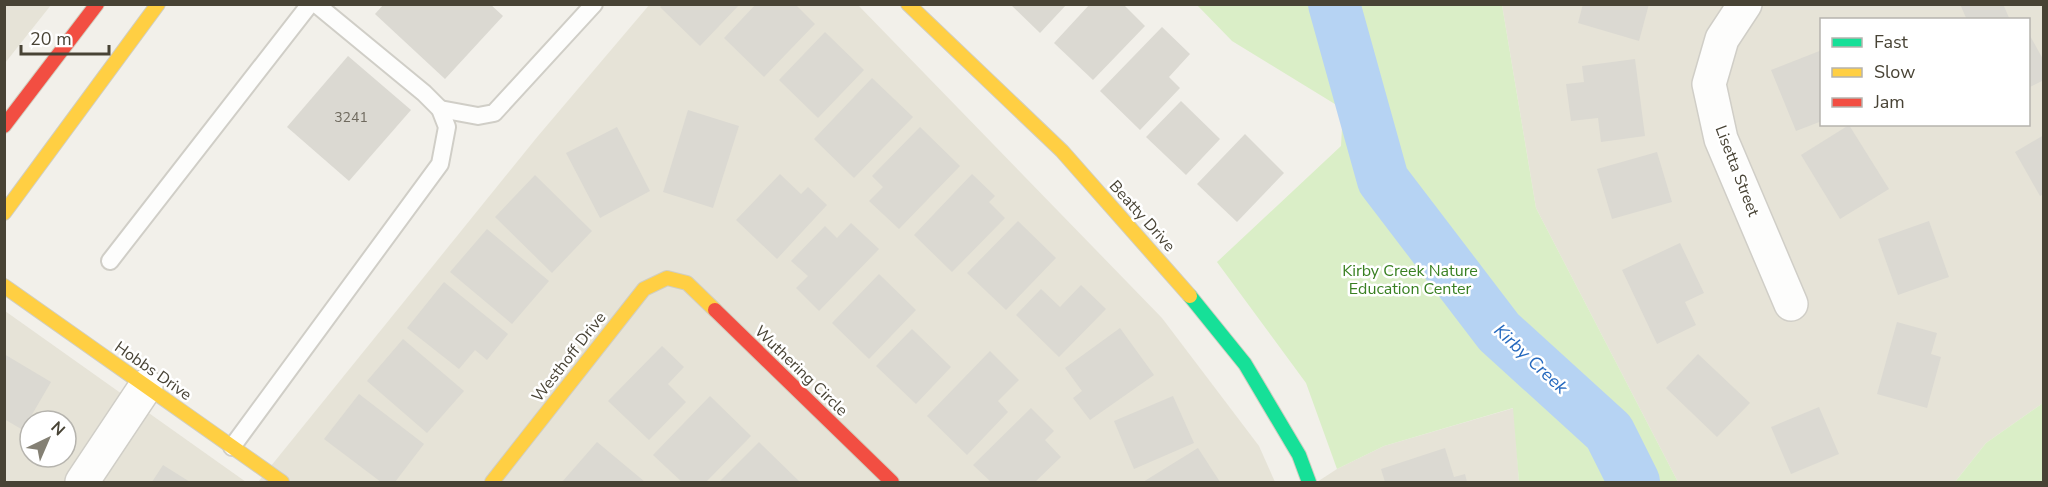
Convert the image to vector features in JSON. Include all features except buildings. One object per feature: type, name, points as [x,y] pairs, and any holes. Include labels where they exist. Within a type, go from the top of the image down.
[{"type":"street","points":[[4,126],[97,4]]},
{"type":"street","points":[[4,213],[158,4]]},
{"type":"street","name":"Beatty Drive","points":[[908,4],[1062,151],[1174,277],[1245,364],[1299,455],[1309,483]]},
{"type":"street","name":"Lisetta Street","points":[[1745,4],[1722,39],[1709,84],[1721,138],[1791,304]]},
{"type":"street","name":"Westhoff Drive","points":[[492,483],[644,289],[667,278],[687,283]]},
{"type":"street","name":"Wuthering Circle","points":[[687,283],[892,483]]},
{"type":"street","name":"Hobbs Drive","points":[[4,286],[282,483]]},
{"type":"street","points":[[82,483],[146,386]]},
{"type":"lane","points":[[110,261],[310,4]]},
{"type":"lane","points":[[232,447],[440,164],[447,127],[440,109],[424,93],[316,4]]},
{"type":"lane","points":[[440,109],[478,116],[494,112],[594,4]]},
{"type":"shaded area","points":[[650,4],[858,5],[1162,318],[1259,446],[1275,482],[258,482],[538,136]]},
{"type":"shaded area","points":[[4,5],[51,5],[5,63]]},
{"type":"shaded area","points":[[1502,5],[2043,5],[2043,403],[1986,443],[1955,482],[1678,482],[1536,208]]},
{"type":"shaded area","points":[[5,311],[246,482],[5,482]]},
{"type":"shaded area","points":[[1514,408],[1519,482],[1317,482],[1337,469],[1384,446]]},
{"type":"green space","name":"Kirby Creek Nature Education Center","points":[[1197,5],[1502,5],[1536,208],[1678,482],[1519,482],[1513,408],[1384,446],[1337,469],[1306,383],[1217,262],[1341,146],[1343,109],[1232,41]]},
{"type":"green space","points":[[2043,403],[2043,482],[1955,482],[1986,443]]},
{"type":"waterway","name":"Kirby Creek","points":[[1334,4],[1383,180],[1499,332],[1609,432],[1634,482]]},
{"type":"traffic: fast","points":[[1190,296],[1245,364],[1299,455],[1309,482]]},
{"type":"traffic: slow","points":[[4,213],[158,4]]},
{"type":"traffic: slow","points":[[908,4],[1062,151],[1190,296]]},
{"type":"traffic: slow","points":[[492,482],[644,289],[667,278],[687,283],[715,310]]},
{"type":"traffic: slow","points":[[4,286],[282,482]]},
{"type":"traffic: jam","points":[[4,126],[97,4]]},
{"type":"traffic: jam","points":[[715,310],[892,482]]}]
